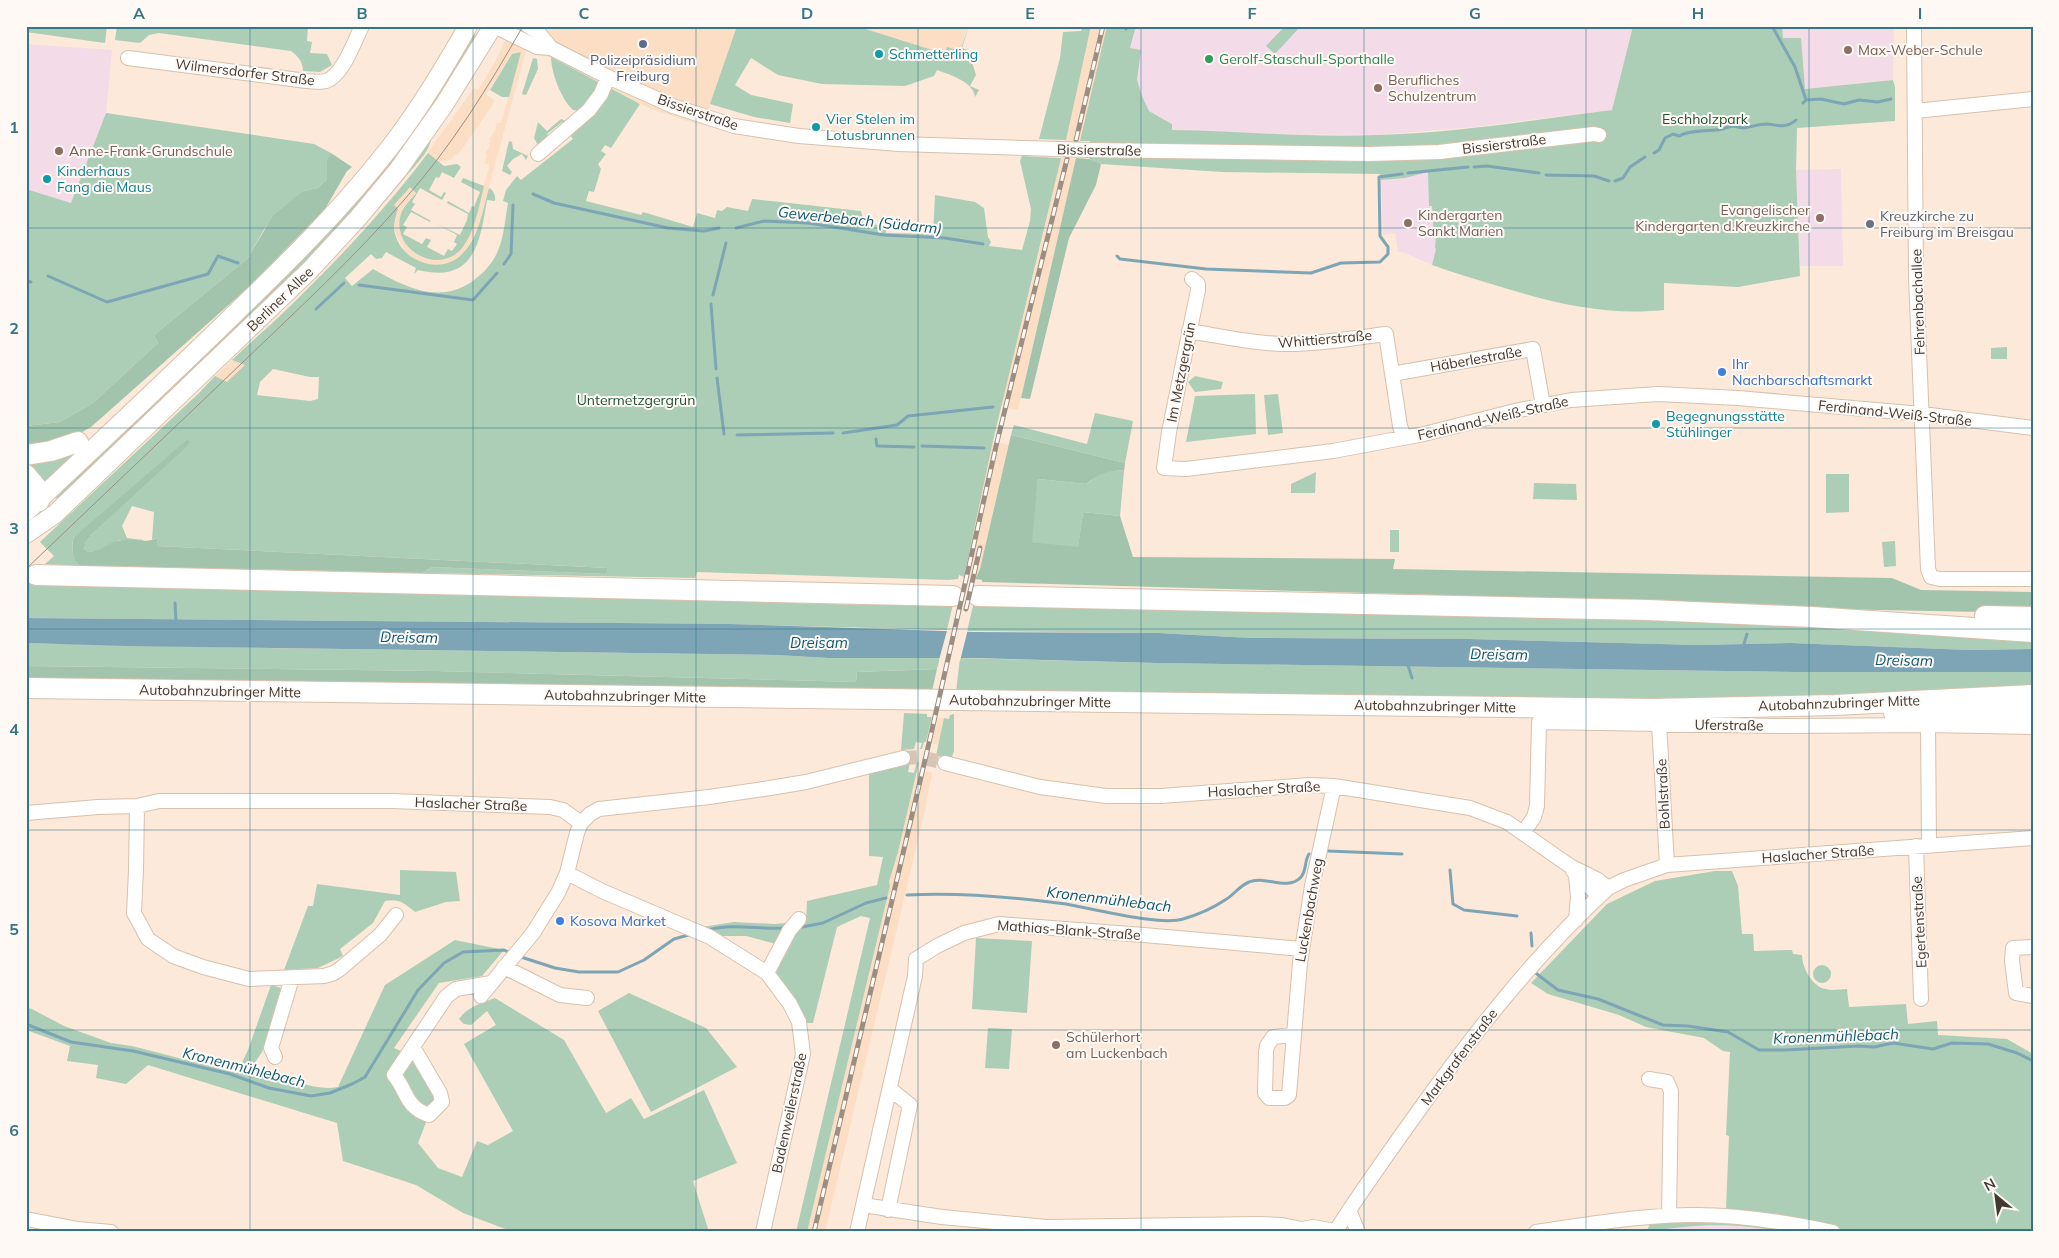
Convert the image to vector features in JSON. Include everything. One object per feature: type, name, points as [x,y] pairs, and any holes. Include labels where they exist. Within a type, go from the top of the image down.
[{"type":"highway","points":[[26,455],[51,451],[78,442]]},
{"type":"highway","points":[[26,476],[37,488],[30,503]]},
{"type":"highway","points":[[36,575],[953,596]]},
{"type":"highway","points":[[978,596],[1648,610],[1755,614],[2033,632]]},
{"type":"highway","points":[[1888,623],[1924,616],[2033,616]]},
{"type":"highway","name":"Autobahnzubringer Mitte","points":[[26,688],[1652,709],[1835,705],[2033,695]]},
{"type":"highway","points":[[1835,705],[1882,713],[2033,716]]},
{"type":"main road","name":"Berliner Allee","points":[[30,503],[120,424],[290,260],[362,181],[397,138],[429,93],[468,26]]},
{"type":"main road","name":"Berliner Allee","points":[[27,534],[54,514],[310,270],[380,191],[444,105],[493,26]]},
{"type":"main road","points":[[78,442],[102,427],[120,424]]},
{"type":"main road","points":[[30,503],[54,514]]},
{"type":"street","name":"Wilmersdorfer Straße","points":[[128,58],[324,82],[332,78],[341,69],[362,26]]},
{"type":"street","name":"Bissierstraße","points":[[493,26],[537,47],[551,48],[608,77],[673,106],[734,126],[799,136],[899,144],[1090,150],[1378,154],[1439,152],[1585,135],[1600,135]]},
{"type":"street","name":"Bissierstraße","points":[[528,26],[538,32],[551,48]]},
{"type":"street","name":"Fehrenbachallee","points":[[1914,26],[1916,278],[1928,569],[1931,577],[2033,580]]},
{"type":"street","points":[[538,154],[589,110],[601,94],[608,77]]},
{"type":"street","points":[[1915,111],[2033,99]]},
{"type":"street","name":"Im Metzgergrün","points":[[1164,468],[1198,290],[1198,284],[1192,279]]},
{"type":"street","name":"Whittierstraße","points":[[1190,331],[1235,340],[1284,344],[1386,334],[1400,426],[1404,438]]},
{"type":"street","name":"Häberlestraße","points":[[1392,374],[1533,349],[1543,405]]},
{"type":"street","name":"Ferdinand-Weiß-Straße","points":[[1164,468],[1186,469],[1333,451],[1404,438],[1543,405],[1592,398],[1658,394],[1738,398],[1922,414],[2033,428]]},
{"type":"street","name":"Uferstraße","points":[[1523,833],[1534,817],[1537,806],[1539,722],[1785,726],[1928,725],[2033,728]]},
{"type":"street","name":"Bohlstraße","points":[[1659,723],[1667,865]]},
{"type":"street","name":"Egertenstraße","points":[[1922,999],[1922,846],[1928,725]]},
{"type":"street","points":[[480,996],[533,933],[553,901],[567,873],[577,833],[582,823],[590,814],[599,809],[708,797],[806,782],[904,758]]},
{"type":"street","name":"Haslacher Straße","points":[[945,763],[1040,787],[1106,796],[1161,796],[1309,785],[1334,786],[1470,808],[1506,822],[1573,870],[1598,880],[1604,892],[1624,880],[1667,865],[2033,838]]},
{"type":"street","name":"Luckenbachweg","points":[[1293,1035],[1302,949],[1312,886],[1334,786]]},
{"type":"street","name":"Haslacher Straße","points":[[26,813],[136,806],[159,801],[298,800],[425,802],[550,808],[563,810],[582,823]]},
{"type":"street","points":[[136,806],[134,913],[148,939],[174,956],[228,975],[249,979],[292,978],[334,973],[380,935],[396,915]]},
{"type":"street","points":[[1573,870],[1578,897],[1576,920]]},
{"type":"street","name":"Badenweilerstraße","points":[[567,873],[602,892],[708,936],[767,973],[790,1004],[798,1022],[803,1054],[763,1232]]},
{"type":"street","name":"Markgrafenstraße","points":[[1335,1232],[1365,1184],[1478,1030],[1534,963],[1604,892]]},
{"type":"street","points":[[767,973],[794,924]]},
{"type":"street","name":"Mathias-Blank-Straße","points":[[857,1232],[915,976],[916,959],[964,933],[1000,924],[1302,949]]},
{"type":"street","points":[[2033,948],[2013,948],[2012,960],[2016,993],[2033,996]]},
{"type":"street","points":[[512,958],[560,995],[587,998]]},
{"type":"street","points":[[274,1056],[271,1048],[292,978]]},
{"type":"street","points":[[413,1047],[451,993],[456,989],[491,983]]},
{"type":"street","points":[[1649,1079],[1667,1082],[1671,1092],[1669,1216]]},
{"type":"street","points":[[888,1210],[910,1106],[890,1088]]},
{"type":"street","points":[[863,1206],[1045,1229],[1259,1224],[1282,1225],[1303,1230],[1313,1227],[1335,1232]]},
{"type":"street","points":[[1349,1210],[1358,1232]]},
{"type":"street","points":[[1540,1232],[1690,1215],[1756,1218],[1804,1225],[1833,1232]]},
{"type":"street","points":[[26,1219],[78,1229],[111,1232]]},
{"type":"shaded area","points":[[512,26],[737,26],[703,126],[651,109],[551,57],[539,55],[527,47],[478,227],[465,252],[452,261],[438,265],[431,265],[416,260],[406,252],[397,237],[394,227],[397,211],[252,359],[49,551],[40,542],[63,523],[286,310],[361,234],[416,169],[474,88],[478,90],[495,62]],"holes":[[[521,52],[501,123],[497,123],[495,131],[489,140],[491,141],[490,146],[485,153],[487,154],[484,163],[490,165],[469,237],[460,250],[446,259],[430,260],[413,252],[401,235],[400,218],[403,208],[443,159],[446,161],[452,159],[455,154],[457,156],[492,106],[494,100],[486,94],[512,54]]]},
{"type":"shaded area","points":[[856,26],[968,26],[960,51],[945,54]]},
{"type":"shaded area","points":[[1091,26],[1107,26],[1018,410],[1001,406],[1033,278]]},
{"type":"shaded area","name":"Berufliches Schulzentrum","points":[[1136,26],[1633,26],[1612,110],[1474,127],[1377,135],[1254,134],[1171,130],[1172,123],[1149,111],[1142,96],[1137,80],[1140,51],[1130,48]]},
{"type":"shaded area","name":"Max-Weber-Schule","points":[[1782,26],[1894,26],[1893,80],[1804,89],[1783,38]]},
{"type":"shaded area","name":"Anne-Frank-Grundschule","points":[[26,44],[112,50],[106,113],[71,203],[26,189]]},
{"type":"shaded area","name":"Evangelischer Kindergarten d.Kreuzkirche","points":[[1841,169],[1843,266],[1800,266],[1796,170]]},
{"type":"shaded area","name":"Kindergarten Sankt Marien","points":[[1429,172],[1430,206],[1432,206],[1433,213],[1434,236],[1436,236],[1435,248],[1437,248],[1432,265],[1403,252],[1398,252],[1395,233],[1383,235],[1381,180],[1405,178]]},
{"type":"shaded area","points":[[993,441],[1009,445],[980,569],[975,579],[964,577]]},
{"type":"shaded area","points":[[932,717],[944,718],[939,745],[926,742]]},
{"type":"shaded area","points":[[918,770],[932,773],[925,810],[825,1232],[807,1232],[890,886],[889,882]]},
{"type":"shaded area","points":[[1749,1225],[1787,1232],[1647,1232],[1682,1226]]},
{"type":"green space","points":[[26,26],[107,26],[105,43],[26,32]]},
{"type":"green space","points":[[117,26],[308,26],[307,41],[312,42],[310,53],[327,54],[332,65],[320,72],[303,71],[300,60],[291,51],[159,33],[149,35],[140,43],[115,40]]},
{"type":"green space","points":[[737,26],[856,26],[945,54],[947,47],[960,51],[969,26],[962,48],[968,50],[976,75],[970,86],[979,90],[975,97],[973,91],[966,83],[937,70],[934,76],[905,86],[822,84],[778,75],[751,58],[735,85],[751,95],[793,104],[790,123],[754,117],[710,104]]},
{"type":"green space","points":[[1083,26],[1091,26],[1066,140],[1039,139],[1060,58],[1063,32],[1081,31]]},
{"type":"green space","name":"Eschholzpark","points":[[1107,26],[1136,26],[1130,48],[1141,50],[1137,80],[1142,96],[1149,111],[1172,124],[1172,130],[1326,136],[1406,134],[1495,126],[1612,110],[1633,26],[1782,26],[1783,38],[1801,38],[1805,89],[1893,80],[1895,87],[1895,121],[1797,128],[1796,170],[1800,276],[1738,287],[1664,283],[1664,310],[1600,310],[1539,298],[1432,265],[1436,249],[1436,236],[1434,236],[1432,206],[1429,206],[1428,172],[1405,178],[1381,180],[1380,174],[1222,172],[1101,164],[1089,159],[1090,141],[1080,141]]},
{"type":"green space","points":[[1285,26],[1301,26],[1275,54],[1266,46]]},
{"type":"green space","points":[[471,32],[476,35],[460,62],[373,191],[330,242],[60,498],[49,498],[322,234]]},
{"type":"green space","points":[[521,52],[509,97],[502,97],[490,90],[512,54]]},
{"type":"green space","points":[[551,57],[600,83],[597,91],[580,111],[573,110],[564,99],[553,70]]},
{"type":"green space","points":[[533,58],[537,59],[538,69],[526,95],[522,94]]},
{"type":"green space","name":"Untermetzgergrün","points":[[610,88],[640,104],[611,148],[605,145],[601,151],[606,154],[598,164],[601,169],[594,192],[589,191],[586,201],[641,215],[643,212],[693,227],[697,213],[715,218],[717,210],[722,211],[727,207],[748,211],[752,199],[861,211],[864,224],[880,225],[880,229],[886,229],[886,233],[933,234],[935,195],[975,202],[984,208],[988,237],[991,242],[989,246],[1022,250],[1030,221],[1031,209],[1020,161],[1022,156],[1061,158],[993,441],[964,577],[959,575],[958,579],[948,580],[697,572],[695,578],[422,573],[432,567],[606,574],[608,568],[157,546],[156,538],[152,540],[154,512],[132,506],[122,526],[127,538],[144,540],[141,542],[120,540],[99,551],[88,552],[84,549],[91,535],[190,442],[74,537],[72,545],[74,557],[83,566],[45,564],[54,556],[40,542],[215,376],[227,382],[245,365],[232,360],[279,317],[341,255],[395,195],[428,153],[444,166],[457,164],[461,167],[454,178],[442,172],[439,178],[436,177],[429,190],[441,197],[444,192],[446,193],[442,200],[420,188],[412,202],[415,204],[411,210],[431,221],[411,212],[403,225],[407,227],[403,234],[422,244],[426,238],[431,240],[427,247],[444,256],[448,249],[452,251],[457,244],[454,242],[457,235],[437,224],[460,235],[468,214],[447,203],[448,201],[469,213],[472,206],[474,207],[480,192],[461,182],[463,178],[484,186],[473,227],[462,248],[452,256],[441,260],[429,259],[418,255],[409,248],[399,227],[402,211],[416,193],[410,187],[394,205],[398,209],[394,228],[397,240],[412,257],[422,262],[433,265],[455,260],[469,246],[473,238],[480,222],[489,188],[494,193],[495,201],[487,200],[477,245],[471,256],[463,265],[451,271],[437,273],[418,270],[414,274],[416,268],[386,252],[382,258],[376,259],[371,254],[345,278],[352,286],[373,269],[408,286],[433,292],[458,289],[470,283],[488,267],[499,249],[508,203],[503,201],[506,190],[517,176],[521,180],[573,139],[568,133]],"holes":[[[273,369],[310,377],[319,377],[318,399],[310,401],[257,395],[260,382]]]},
{"type":"green space","points":[[106,113],[314,144],[331,153],[327,159],[327,179],[318,188],[303,191],[265,228],[247,259],[154,335],[158,343],[93,403],[60,422],[26,426],[26,189],[71,203]]},
{"type":"green space","points":[[561,119],[571,123],[568,125],[562,122],[547,134],[552,139],[538,145],[534,138],[538,122],[547,131]]},
{"type":"green space","points":[[431,139],[430,145],[419,161],[365,224],[243,346],[411,165]]},
{"type":"green space","points":[[509,141],[512,142],[513,149],[528,156],[526,160],[522,154],[513,159],[507,166],[512,172],[510,175],[502,171]]},
{"type":"green space","points":[[331,153],[352,167],[347,171],[325,209],[250,286],[91,427],[68,440],[26,450],[26,426],[60,422],[93,403],[158,343],[154,335],[247,259],[273,216],[303,191],[318,188],[327,179],[327,159]]},
{"type":"green space","points":[[1076,158],[1089,159],[1101,164],[1096,185],[1069,238],[1030,399],[1021,398]]},
{"type":"green space","points":[[2007,347],[2007,359],[1991,359],[1991,348]]},
{"type":"green space","points":[[1195,376],[1223,382],[1221,389],[1195,392],[1188,382]]},
{"type":"green space","points":[[1255,394],[1256,434],[1186,442],[1195,396]]},
{"type":"green space","points":[[1278,394],[1283,433],[1268,435],[1264,395]]},
{"type":"green space","points":[[1095,413],[1133,421],[1125,463],[1011,435],[1014,425],[1087,444]]},
{"type":"green space","points":[[1011,435],[1125,463],[1124,471],[1104,473],[1086,484],[1038,479],[1032,542],[1078,547],[1083,512],[1120,516],[1133,557],[1395,559],[1393,569],[1892,578],[1921,590],[2033,592],[2033,613],[1724,607],[1543,598],[982,582],[982,580],[975,579],[980,569]]},
{"type":"green space","points":[[187,440],[190,442],[184,449],[91,535],[84,549],[88,552],[101,549],[118,541],[147,541],[157,538],[157,546],[608,568],[606,574],[432,567],[422,573],[83,566],[79,564],[73,553],[74,537]]},
{"type":"green space","points":[[81,448],[43,486],[26,469],[26,461]]},
{"type":"green space","points":[[1113,470],[1124,471],[1120,516],[1083,512],[1078,548],[1031,542],[1038,479],[1086,484],[1102,473]]},
{"type":"green space","points":[[1316,472],[1315,493],[1291,493],[1291,484]]},
{"type":"green space","points":[[1826,474],[1849,474],[1849,512],[1826,513]]},
{"type":"green space","points":[[1534,483],[1576,484],[1577,500],[1533,499]]},
{"type":"green space","points":[[1390,530],[1399,530],[1399,552],[1390,552]]},
{"type":"green space","points":[[1895,541],[1896,566],[1884,567],[1882,542]]},
{"type":"green space","points":[[26,583],[866,605],[953,604],[947,630],[730,624],[26,618]]},
{"type":"green space","points":[[973,606],[1718,618],[2033,639],[2033,649],[1969,650],[1791,643],[1698,645],[1469,639],[1251,638],[1158,633],[967,631]]},
{"type":"green space","points":[[26,643],[776,655],[828,658],[940,658],[937,669],[857,672],[856,682],[436,671],[26,666]]},
{"type":"green space","points":[[960,658],[1157,663],[1793,672],[2033,672],[2033,687],[1743,702],[956,692]]},
{"type":"green space","points":[[26,666],[436,671],[856,682],[857,672],[937,669],[932,691],[26,680]]},
{"type":"green space","points":[[904,713],[927,714],[927,717],[932,717],[926,742],[924,742],[922,749],[920,749],[922,743],[916,742],[914,749],[901,750]]},
{"type":"green space","points":[[954,714],[954,751],[952,757],[936,756],[944,718],[949,719],[950,715]]},
{"type":"green space","points":[[917,762],[919,762],[898,852],[889,882],[890,886],[807,1232],[796,1232],[870,918],[861,916],[837,927],[813,1023],[805,1023],[773,974],[776,944],[746,936],[721,936],[702,927],[734,922],[775,924],[806,921],[807,901],[877,885],[883,857],[869,856],[869,773],[910,763],[908,772],[914,773]]},
{"type":"green space","points":[[400,870],[456,872],[460,901],[446,902],[415,912],[401,902],[394,900],[385,901],[373,923],[340,949],[343,956],[318,968],[284,970],[308,906],[313,906],[317,884],[400,895]]},
{"type":"green space","points":[[1715,871],[1732,871],[1738,886],[1742,934],[1753,934],[1754,951],[1792,950],[1793,954],[1802,955],[1806,971],[1816,985],[1828,990],[1847,989],[1849,1007],[1906,1004],[1908,1024],[1937,1021],[1938,1035],[2007,1039],[2033,1054],[2033,1232],[1787,1232],[1716,1225],[1646,1232],[1657,1210],[1726,1209],[1729,1136],[1726,1135],[1730,1052],[1723,1051],[1704,1038],[1646,1027],[1619,1015],[1548,994],[1531,983],[1607,904],[1655,881]]},
{"type":"green space","points":[[976,938],[1032,941],[1027,1013],[972,1009]]},
{"type":"green space","points":[[455,940],[504,950],[482,976],[439,983],[394,1048],[412,1056],[435,1099],[418,1143],[438,1168],[462,1177],[477,1141],[488,1145],[513,1131],[464,1044],[496,1025],[487,1011],[471,1025],[464,1024],[459,1019],[470,1008],[495,998],[564,1040],[606,1113],[631,1098],[644,1119],[704,1090],[737,1163],[693,1181],[709,1232],[513,1232],[463,1213],[416,1185],[343,1161],[337,1123],[148,1065],[126,1084],[96,1078],[98,1065],[67,1061],[70,1046],[26,1030],[26,1012],[30,1008],[64,1026],[111,1043],[132,1046],[237,1073],[248,1050],[271,985],[281,988],[262,1052],[254,1064],[265,1073],[274,1074],[306,1085],[322,1088],[338,1087],[385,985]]},
{"type":"green space","points":[[1822,965],[1828,968],[1831,974],[1828,980],[1822,983],[1816,980],[1813,974],[1816,968]]},
{"type":"green space","points":[[629,993],[706,1028],[737,1067],[651,1112],[598,1011]]},
{"type":"green space","points":[[988,1028],[1012,1029],[1009,1069],[985,1068]]},
{"type":"water","name":"Dreisam","points":[[26,618],[730,624],[975,632],[1158,633],[1251,638],[1469,639],[1698,645],[1791,643],[1969,650],[2033,649],[2033,672],[1793,672],[127,646],[26,643]]},
{"type":"pier","points":[[948,627],[968,629],[960,661],[939,660]]},
{"type":"waterway","points":[[1772,26],[1795,67],[1806,100]]},
{"type":"waterway","name":"Gewerbebach (Südarm)","points":[[1803,103],[1806,100],[1821,99],[1844,104],[1859,100],[1878,102],[1891,99]]},
{"type":"waterway","name":"Gewerbebach (Südarm)","points":[[1654,153],[1659,150],[1665,138],[1673,134],[1679,136],[1693,132],[1719,130],[1732,126],[1744,128],[1764,124],[1789,125],[1796,120]]},
{"type":"waterway","name":"Gewerbebach (Südarm)","points":[[1615,181],[1623,178],[1630,167],[1645,157]]},
{"type":"waterway","name":"Gewerbebach (Südarm)","points":[[1474,167],[1487,166],[1539,173]]},
{"type":"waterway","name":"Gewerbebach (Südarm)","points":[[1408,173],[1468,167]]},
{"type":"waterway","name":"Gewerbebach (Südarm)","points":[[1117,256],[1120,259],[1206,269],[1311,273],[1341,263],[1380,262],[1388,254],[1388,247],[1380,236],[1379,177],[1402,174]]},
{"type":"waterway","name":"Gewerbebach (Südarm)","points":[[1546,175],[1594,176],[1609,181]]},
{"type":"waterway","name":"Gewerbebach (Südarm)","points":[[533,194],[554,203],[668,228],[704,231],[719,228]]},
{"type":"waterway","name":"Gewerbebach (Südarm)","points":[[504,264],[511,254],[513,205]]},
{"type":"waterway","name":"Gewerbebach (Südarm)","points":[[736,228],[764,221],[808,223],[884,235],[945,238],[983,244]]},
{"type":"waterway","points":[[713,295],[726,243]]},
{"type":"waterway","name":"Gewerbebach (Südarm)","points":[[48,276],[107,302],[208,274],[218,256],[238,263]]},
{"type":"waterway","name":"Gewerbebach (Südarm)","points":[[359,285],[473,300],[497,273]]},
{"type":"waterway","name":"Gewerbebach (Südarm)","points":[[26,281],[31,282]]},
{"type":"waterway","name":"Gewerbebach (Südarm)","points":[[316,309],[344,283]]},
{"type":"waterway","points":[[711,304],[716,369]]},
{"type":"waterway","points":[[717,378],[724,434]]},
{"type":"waterway","points":[[843,433],[897,425],[908,416],[993,407]]},
{"type":"waterway","points":[[737,435],[833,433]]},
{"type":"waterway","points":[[876,439],[877,446],[914,447]]},
{"type":"waterway","points":[[922,446],[984,448]]},
{"type":"waterway","points":[[175,603],[176,622]]},
{"type":"waterway","points":[[1743,647],[1747,634]]},
{"type":"waterway","points":[[1407,662],[1412,678]]},
{"type":"waterway","name":"Kronenmühlebach","points":[[1328,851],[1402,854]]},
{"type":"waterway","name":"Kronenmühlebach","points":[[907,895],[947,894],[1007,897],[1066,904],[1143,919],[1172,921],[1183,919],[1210,908],[1228,898],[1242,886],[1255,880],[1282,883],[1295,882],[1302,876],[1309,854]]},
{"type":"waterway","name":"Kronenmühlebach","points":[[1450,870],[1453,904],[1464,910],[1517,916]]},
{"type":"waterway","name":"Kronenmühlebach","points":[[797,928],[823,923],[866,903],[886,898]]},
{"type":"waterway","name":"Kronenmühlebach","points":[[708,930],[728,927],[786,928]]},
{"type":"waterway","name":"Kronenmühlebach","points":[[1531,933],[1532,946]]},
{"type":"waterway","name":"Kronenmühlebach","points":[[518,956],[555,968],[579,972],[618,972],[644,960],[674,939],[692,934]]},
{"type":"waterway","name":"Kronenmühlebach","points":[[26,1024],[71,1042],[133,1051],[230,1074],[269,1088],[311,1096],[330,1093],[365,1077],[418,990],[444,963],[463,952],[504,950],[512,954]]},
{"type":"waterway","name":"Kronenmühlebach","points":[[1533,971],[1558,990],[1598,999],[1663,1025],[1688,1026],[1728,1032],[1759,1050],[1874,1047],[1893,1043],[1933,1049],[1952,1043],[1988,1044],[2017,1053],[2033,1061]]},
{"type":"tunnel","points":[[903,758],[920,757],[945,763]]},
{"type":"tram line","points":[[26,569],[304,303],[385,221],[421,180],[453,138],[523,26]]},
{"type":"railway","points":[[1076,140],[1103,26]]},
{"type":"railway","points":[[814,1232],[929,743],[997,442],[1067,159]]},
{"type":"railway","points":[[966,609],[980,548]]},
{"type":"place","name":"Polizeipräsidium Freiburg","points":[[643,44]]},
{"type":"place","name":"Max-Weber-Schule","points":[[1848,50]]},
{"type":"place","name":"Schmetterling","points":[[879,54]]},
{"type":"place","name":"Gerolf-Staschull-Sporthalle","points":[[1209,59]]},
{"type":"place","name":"Berufliches Schulzentrum","points":[[1378,88]]},
{"type":"place","name":"Vier Stelen im Lotusbrunnen","points":[[816,127]]},
{"type":"place","name":"Anne-Frank-Grundschule","points":[[59,151]]},
{"type":"place","name":"Kinderhaus Fang die Maus","points":[[47,179]]},
{"type":"place","name":"Evangelischer Kindergarten d.Kreuzkirche","points":[[1820,218]]},
{"type":"place","name":"Kindergarten Sankt Marien","points":[[1408,223]]},
{"type":"place","name":"Kreuzkirche zu Freiburg im Breisgau","points":[[1870,224]]},
{"type":"place","name":"Ihr Nachbarschaftsmarkt","points":[[1722,372]]},
{"type":"place","name":"Begegnungsstätte Stühlinger","points":[[1656,424]]},
{"type":"place","name":"Kosova Market","points":[[560,921]]},
{"type":"place","name":"Schülerhort am Luckenbach","points":[[1056,1045]]}]
